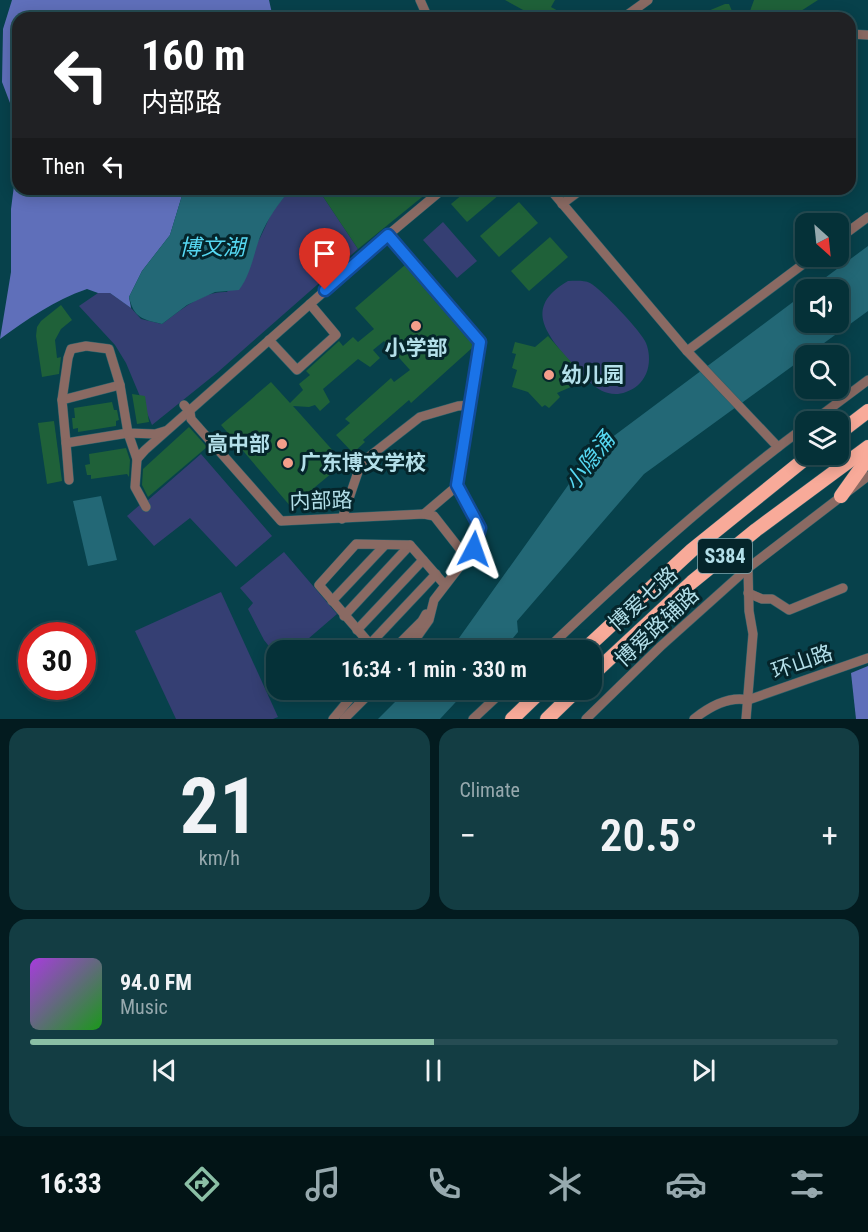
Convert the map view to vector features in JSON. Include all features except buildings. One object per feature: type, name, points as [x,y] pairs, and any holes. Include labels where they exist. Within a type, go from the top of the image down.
[{"type":"highway","points":[[849,426],[868,411]]},
{"type":"highway","name":"博爱七路","points":[[602,666],[692,582],[756,530],[868,447]]},
{"type":"highway","points":[[841,496],[868,459]]},
{"type":"highway","name":"博爱七路","points":[[595,640],[692,550],[797,465]]},
{"type":"highway","points":[[512,719],[532,700]]},
{"type":"highway","points":[[547,719],[567,700]]},
{"type":"street","points":[[631,12],[648,0]]},
{"type":"street","points":[[137,459],[179,422],[187,408],[436,195]]},
{"type":"street","points":[[555,195],[690,353],[778,447]]},
{"type":"street","points":[[562,204],[574,195]]},
{"type":"street","points":[[849,231],[868,217]]},
{"type":"street","points":[[388,235],[480,342],[458,486],[480,528],[474,549],[434,600],[422,621],[403,640]]},
{"type":"street","points":[[690,353],[800,267]]},
{"type":"street","points":[[269,340],[297,370],[336,335],[310,304]]},
{"type":"street","points":[[69,480],[62,400],[68,358],[71,349],[86,346],[109,349],[120,385],[128,433],[137,459],[135,487],[146,507]]},
{"type":"street","points":[[827,411],[868,380]]},
{"type":"street","points":[[62,400],[120,385]]},
{"type":"street","points":[[342,519],[362,463],[420,417],[458,406],[470,405]]},
{"type":"street","name":"内部路","points":[[187,408],[191,419],[281,522],[424,514]]},
{"type":"street","points":[[66,443],[128,433],[154,434],[168,431]]},
{"type":"street","points":[[556,640],[611,588],[714,499],[795,434]]},
{"type":"street","name":"博爱路辅路","points":[[586,719],[661,646],[748,568],[868,476]]},
{"type":"street","points":[[424,514],[458,486]]},
{"type":"street","points":[[424,514],[434,516],[463,553],[454,574]]},
{"type":"street","points":[[366,640],[319,585],[356,544],[410,545],[445,585]]},
{"type":"street","points":[[332,601],[385,544]]},
{"type":"street","points":[[344,616],[410,545]]},
{"type":"street","points":[[368,640],[423,560]]},
{"type":"street","points":[[746,719],[753,634],[749,611],[748,568]]},
{"type":"street","points":[[368,640],[436,574]]},
{"type":"street","points":[[748,593],[772,599],[789,610],[843,588]]},
{"type":"street","points":[[415,640],[429,620],[434,600]]},
{"type":"street","name":"环山路","points":[[694,719],[723,702],[739,698],[748,700],[868,658]]},
{"type":"street","points":[[333,719],[349,700]]},
{"type":"street","points":[[344,719],[363,700]]},
{"type":"street","points":[[473,719],[493,700]]},
{"type":"shaded area","points":[[12,0],[269,0],[272,12],[12,12],[12,108],[2,82],[3,29]]},
{"type":"shaded area","points":[[13,195],[182,195],[170,235],[142,271],[129,297],[131,308],[110,293],[98,293],[87,289],[52,304],[0,339],[11,272]]},
{"type":"shaded area","points":[[286,195],[322,195],[358,249],[218,372],[152,425],[126,363],[115,345],[79,306],[98,293],[110,293],[131,308],[141,319],[162,324],[200,298],[227,292],[260,238],[273,210]]},
{"type":"shaded area","points":[[443,222],[477,261],[457,278],[423,240]]},
{"type":"shaded area","points":[[568,281],[590,283],[621,311],[643,338],[648,351],[648,367],[642,380],[633,389],[617,394],[600,390],[579,371],[551,337],[543,318],[543,308],[555,290]]},
{"type":"shaded area","points":[[201,454],[272,536],[236,567],[190,518],[154,546],[127,516]]},
{"type":"shaded area","points":[[284,552],[337,614],[307,640],[266,640],[266,642],[248,609],[253,603],[240,588]]},
{"type":"shaded area","points":[[221,592],[266,691],[266,700],[270,700],[278,717],[273,719],[176,719],[135,631]]},
{"type":"shaded area","points":[[868,666],[868,719],[856,719],[851,673]]},
{"type":"water","name":"博文湖","points":[[182,195],[286,195],[266,224],[249,271],[239,290],[215,292],[187,305],[162,324],[149,321],[136,313],[129,297],[142,271],[170,235]]},
{"type":"water","points":[[868,246],[868,311],[849,325],[849,279],[823,279],[840,267],[849,267],[849,260]]},
{"type":"water","name":"小隐涌","points":[[795,300],[795,333],[838,333],[821,345],[795,345],[795,364],[644,474],[517,621],[518,632],[511,640],[457,640],[584,463],[599,447]]},
{"type":"water","points":[[101,496],[117,560],[88,566],[73,501]]},
{"type":"water","points":[[397,700],[458,700],[440,719],[378,719]]},
{"type":"place","name":"小学部","points":[[416,326]]},
{"type":"place","name":"幼儿园","points":[[549,375]]},
{"type":"place","name":"高中部","points":[[282,444]]},
{"type":"place","name":"广东博文学校","points":[[288,463]]},
{"type":"route","points":[[325,290],[388,235],[480,342],[457,485],[480,528],[474,549]]}]
